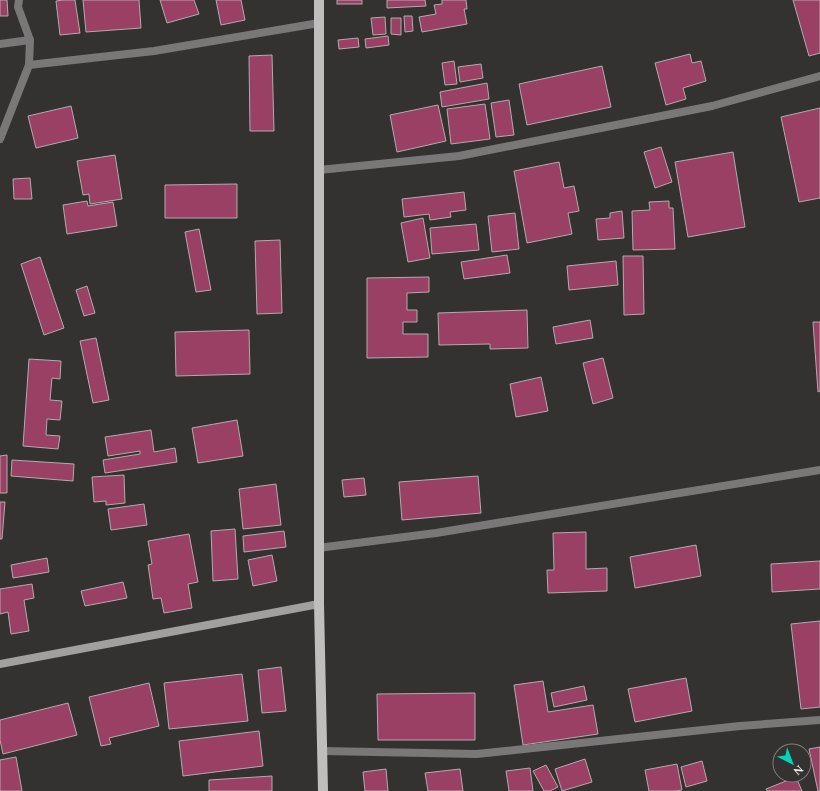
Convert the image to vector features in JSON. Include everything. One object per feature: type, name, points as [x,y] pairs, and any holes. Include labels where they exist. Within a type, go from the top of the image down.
[{"type":"main road","points":[[319,0],[318,548],[322,791]]},
{"type":"street","points":[[0,139],[29,65],[30,40],[18,7],[19,0]]},
{"type":"street","points":[[29,65],[154,51],[319,23]]},
{"type":"street","points":[[0,44],[30,40]]},
{"type":"street","points":[[319,170],[460,156],[712,106],[820,76]]},
{"type":"street","points":[[318,548],[436,533],[820,470]]},
{"type":"street","points":[[0,664],[319,604]]},
{"type":"street","points":[[322,751],[477,754],[740,726],[820,720]]},
{"type":"building","points":[[0,0],[7,0],[8,16],[0,16]]},
{"type":"building","points":[[75,0],[80,33],[60,35],[56,1]]},
{"type":"building","points":[[83,0],[139,0],[141,28],[86,32]]},
{"type":"building","points":[[160,0],[194,0],[199,14],[167,23]]},
{"type":"building","points":[[216,0],[241,0],[245,20],[221,25]]},
{"type":"building","points":[[337,0],[362,0],[362,4],[337,4]]},
{"type":"building","points":[[387,0],[425,0],[426,6],[387,8]]},
{"type":"building","points":[[442,0],[466,0],[467,9],[464,9],[467,24],[422,32],[419,17],[436,14],[434,5],[442,4]]},
{"type":"building","points":[[793,0],[820,0],[820,53],[809,56]]},
{"type":"building","points":[[404,16],[412,16],[413,31],[405,32]]},
{"type":"building","points":[[385,17],[386,34],[373,35],[371,18]]},
{"type":"building","points":[[391,18],[401,18],[401,35],[391,34]]},
{"type":"building","points":[[388,36],[389,45],[366,48],[365,39]]},
{"type":"building","points":[[358,38],[359,47],[339,49],[338,40]]},
{"type":"building","points":[[690,54],[692,63],[701,61],[706,81],[683,88],[686,99],[666,105],[655,63]]},
{"type":"building","points":[[272,55],[274,131],[250,131],[249,56]]},
{"type":"building","points":[[454,61],[457,84],[445,85],[442,63]]},
{"type":"building","points":[[481,64],[483,78],[460,82],[458,67]]},
{"type":"building","points":[[602,66],[611,107],[527,125],[519,84]]},
{"type":"building","points":[[487,83],[489,99],[442,107],[440,92]]},
{"type":"building","points":[[509,100],[514,135],[496,137],[491,103]]},
{"type":"building","points":[[485,104],[490,139],[451,144],[447,109]]},
{"type":"building","points":[[438,105],[446,141],[397,152],[390,115]]},
{"type":"building","points":[[71,106],[78,138],[36,148],[28,116]]},
{"type":"building","points":[[820,108],[820,198],[799,202],[781,117]]},
{"type":"building","points":[[661,147],[672,182],[655,188],[644,152]]},
{"type":"building","points":[[733,152],[745,227],[688,237],[675,162]]},
{"type":"building","points":[[115,155],[122,199],[90,204],[89,194],[83,195],[77,161]]},
{"type":"building","points":[[559,162],[564,188],[574,186],[579,211],[568,213],[572,234],[527,243],[514,171]]},
{"type":"building","points":[[30,178],[32,199],[14,199],[13,179]]},
{"type":"building","points":[[237,184],[237,218],[165,218],[165,185]]},
{"type":"building","points":[[464,192],[466,210],[450,212],[451,217],[430,220],[429,214],[404,217],[402,199]]},
{"type":"building","points":[[87,201],[88,206],[113,202],[117,226],[67,234],[63,205]]},
{"type":"building","points":[[669,201],[669,208],[673,208],[675,249],[633,250],[632,211],[650,210],[649,202]]},
{"type":"building","points":[[622,211],[624,238],[598,240],[596,219],[610,218],[610,213]]},
{"type":"building","points":[[515,213],[519,249],[492,252],[488,216]]},
{"type":"building","points":[[423,218],[430,258],[408,262],[401,223]]},
{"type":"building","points":[[476,224],[479,250],[432,254],[430,228]]},
{"type":"building","points":[[199,229],[211,290],[196,292],[185,232]]},
{"type":"building","points":[[280,240],[282,313],[257,314],[255,241]]},
{"type":"building","points":[[507,255],[510,273],[464,279],[461,262]]},
{"type":"building","points":[[623,256],[643,256],[644,314],[624,315]]},
{"type":"building","points":[[40,257],[64,328],[44,335],[21,264]]},
{"type":"building","points":[[616,261],[618,285],[569,290],[567,266]]},
{"type":"building","points":[[429,277],[429,292],[407,293],[407,310],[417,310],[417,322],[403,322],[403,334],[428,334],[428,357],[367,358],[367,278]]},
{"type":"building","points":[[87,286],[95,313],[84,316],[76,290]]},
{"type":"building","points":[[527,310],[528,348],[490,349],[490,344],[439,345],[438,313]]},
{"type":"building","points":[[590,320],[593,338],[556,344],[553,327]]},
{"type":"building","points":[[813,322],[820,322],[820,391],[818,392]]},
{"type":"building","points":[[249,330],[250,374],[176,376],[175,332]]},
{"type":"building","points":[[96,338],[109,400],[93,403],[80,341]]},
{"type":"building","points":[[603,358],[613,398],[593,404],[583,363]]},
{"type":"building","points":[[29,359],[61,361],[60,379],[52,378],[50,400],[62,401],[60,420],[47,419],[46,435],[60,436],[58,449],[23,446]]},
{"type":"building","points":[[541,377],[548,411],[516,417],[510,384]]},
{"type":"building","points":[[237,420],[243,456],[198,463],[192,428]]},
{"type":"building","points":[[151,430],[154,452],[175,448],[177,462],[105,473],[103,460],[140,454],[140,451],[108,456],[105,437]]},
{"type":"building","points":[[7,455],[7,493],[0,493],[0,456]]},
{"type":"building","points":[[12,460],[74,464],[73,481],[11,476]]},
{"type":"building","points":[[124,475],[125,503],[106,505],[106,501],[94,502],[92,477]]},
{"type":"building","points":[[478,476],[481,513],[402,520],[399,482]]},
{"type":"building","points":[[364,478],[366,495],[344,497],[342,480]]},
{"type":"building","points":[[276,484],[281,525],[243,529],[239,489]]},
{"type":"building","points":[[0,502],[5,502],[2,539],[0,539]]},
{"type":"building","points":[[144,504],[147,525],[111,530],[108,509]]},
{"type":"building","points":[[235,529],[238,579],[213,581],[211,531]]},
{"type":"building","points":[[284,531],[286,547],[244,552],[243,536]]},
{"type":"building","points":[[586,532],[586,569],[607,568],[607,591],[548,593],[547,570],[554,570],[553,533]]},
{"type":"building","points":[[189,534],[198,582],[188,584],[192,608],[164,613],[161,598],[153,599],[148,565],[152,564],[148,541]]},
{"type":"building","points":[[696,545],[701,576],[635,588],[630,557]]},
{"type":"building","points":[[272,555],[277,581],[253,586],[248,560]]},
{"type":"building","points":[[47,558],[49,572],[13,578],[11,565]]},
{"type":"building","points":[[820,561],[820,589],[772,592],[771,564]]},
{"type":"building","points":[[123,582],[127,598],[85,606],[81,591]]},
{"type":"building","points":[[32,584],[34,598],[24,600],[29,631],[11,634],[8,612],[0,614],[0,589]]},
{"type":"building","points":[[820,621],[820,707],[801,709],[791,624]]},
{"type":"building","points":[[281,667],[286,711],[262,713],[258,670]]},
{"type":"building","points":[[242,674],[248,721],[169,729],[164,683]]},
{"type":"building","points":[[686,678],[692,711],[635,722],[628,689]]},
{"type":"building","points":[[543,681],[548,712],[593,705],[598,734],[523,745],[514,685]]},
{"type":"building","points":[[149,683],[159,726],[109,738],[111,744],[101,746],[89,697]]},
{"type":"building","points":[[584,686],[587,700],[554,707],[551,693]]},
{"type":"building","points":[[475,693],[475,740],[378,740],[377,694]]},
{"type":"building","points":[[68,703],[77,735],[3,754],[0,740],[0,720]]},
{"type":"building","points":[[259,731],[263,766],[183,776],[179,741]]},
{"type":"building","points":[[820,747],[820,791],[818,791],[812,763],[812,748]]},
{"type":"building","points":[[16,757],[22,791],[0,791],[0,760]]},
{"type":"building","points":[[585,759],[592,782],[562,791],[555,769]]},
{"type":"building","points":[[702,761],[707,781],[686,787],[681,767]]},
{"type":"building","points":[[677,764],[682,790],[649,791],[645,770]]},
{"type":"building","points":[[546,765],[558,787],[550,791],[544,791],[533,771]]},
{"type":"building","points":[[530,768],[533,791],[509,791],[506,771]]},
{"type":"building","points":[[386,769],[388,791],[365,791],[363,772]]},
{"type":"building","points":[[460,769],[463,791],[428,791],[425,773]]},
{"type":"building","points":[[272,776],[272,791],[209,791],[209,780]]},
{"type":"building","points":[[781,783],[799,783],[802,791],[767,791],[766,789]]}]
